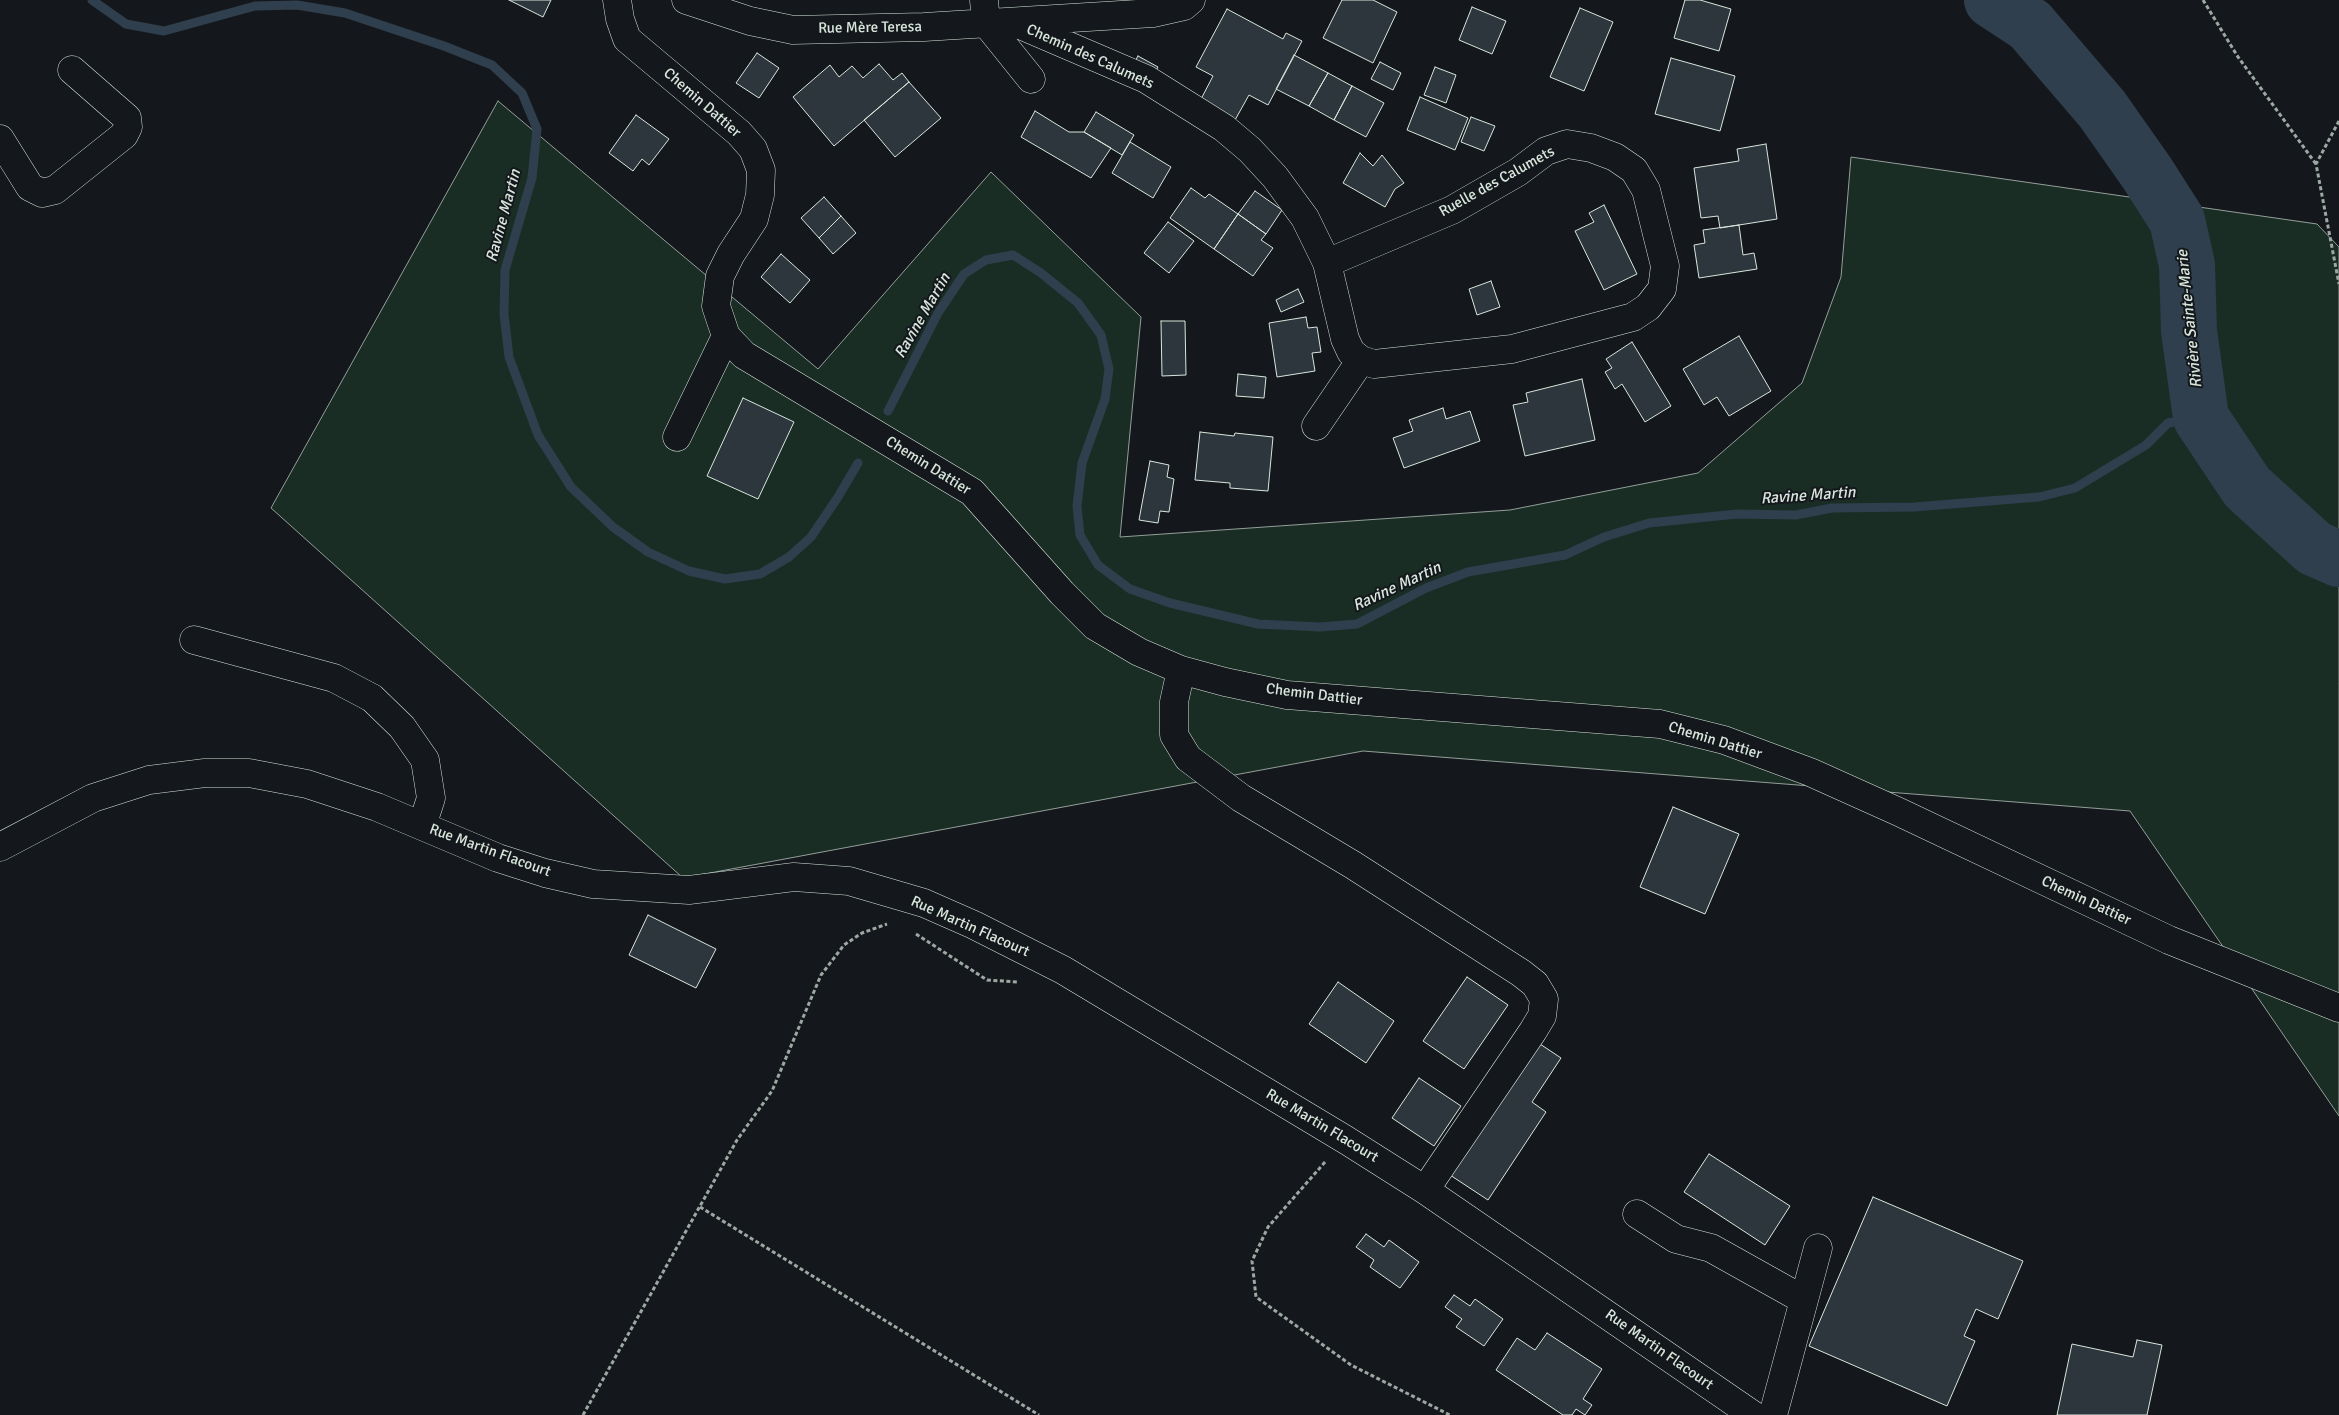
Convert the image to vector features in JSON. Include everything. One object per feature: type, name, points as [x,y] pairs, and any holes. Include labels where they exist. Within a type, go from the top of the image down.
[{"type":"street","name":"Chemin Dattier","points":[[617,0],[620,20],[627,39],[739,134],[753,149],[761,170],[760,195],[754,219],[731,254],[720,276],[716,306],[726,336],[744,355],[972,492],[1062,593],[1095,626],[1139,652],[1181,670],[1224,682],[1287,695],[1660,724],[1724,740],[1810,772],[2169,940],[2303,996],[2339,1008]]},
{"type":"street","name":"Rue Mère Teresa","points":[[686,0],[750,21],[793,30],[924,27],[985,11],[1013,22],[1153,13],[1184,6],[1191,0]]},
{"type":"street","points":[[985,11],[1031,79]]},
{"type":"street","name":"Chemin des Calumets","points":[[1013,22],[1146,80],[1224,128],[1250,150],[1275,177],[1305,218],[1327,262]]},
{"type":"street","points":[[0,139],[30,188],[42,193],[55,190],[124,135],[128,127],[127,118],[72,70]]},
{"type":"street","name":"Ruelle des Calumets","points":[[1327,262],[1452,210],[1518,172],[1546,152],[1567,144],[1591,148],[1615,157],[1634,170],[1646,190],[1665,266],[1662,289],[1648,306],[1633,316],[1512,349],[1374,364],[1361,360]]},
{"type":"street","points":[[1316,426],[1361,360],[1351,352],[1345,339],[1327,262]]},
{"type":"street","points":[[677,437],[726,336]]},
{"type":"street","points":[[194,640],[334,678],[372,698],[402,727],[425,760],[431,798],[422,826]]},
{"type":"street","points":[[1181,670],[1174,702],[1174,735],[1188,758],[1241,798],[1353,865],[1521,973],[1536,984],[1544,999],[1542,1016],[1533,1031],[1425,1190]]},
{"type":"street","name":"Rue Martin Flacourt","points":[[0,847],[93,798],[149,780],[205,773],[249,773],[307,784],[377,807],[498,858],[593,884],[689,890],[794,877],[849,881],[924,903],[974,925],[1062,970],[1346,1140],[1425,1190],[1753,1415]]},
{"type":"street","points":[[1637,1214],[1676,1239],[1711,1248],[1804,1300]]},
{"type":"street","points":[[1773,1415],[1818,1248]]},
{"type":"path","points":[[2203,0],[2238,57],[2316,164],[2339,284]]},
{"type":"path","points":[[2316,164],[2339,121]]},
{"type":"path","points":[[583,1415],[737,1140],[772,1092],[821,975],[844,946],[862,933],[887,924],[896,927]]},
{"type":"path","points":[[915,933],[987,980],[1015,983],[1062,970]]},
{"type":"path","points":[[1346,1140],[1268,1226],[1252,1261],[1256,1298],[1351,1365],[1450,1415]]},
{"type":"path","points":[[700,1207],[1039,1415]]},
{"type":"green space","points":[[498,101],[818,369],[991,172],[1141,317],[1120,537],[1510,510],[1698,473],[1802,383],[1841,277],[1851,157],[2317,224],[2339,247],[2339,1116],[2130,811],[1363,751],[683,878],[271,508]]},
{"type":"building","points":[[509,0],[551,0],[543,17]]},
{"type":"building","points":[[1342,0],[1373,0],[1397,12],[1373,63],[1323,38]]},
{"type":"building","points":[[1685,0],[1700,0],[1731,9],[1719,51],[1674,38]]},
{"type":"building","points":[[1472,7],[1506,21],[1492,54],[1459,40]]},
{"type":"building","points":[[1580,8],[1613,22],[1584,91],[1550,77]]},
{"type":"building","points":[[1227,9],[1283,39],[1286,33],[1302,41],[1268,105],[1249,95],[1235,120],[1200,101],[1213,76],[1196,67]]},
{"type":"building","points":[[757,53],[779,68],[759,98],[736,83]]},
{"type":"building","points":[[1294,55],[1328,73],[1309,106],[1276,89]]},
{"type":"building","points":[[1138,56],[1158,67],[1153,76],[1133,65]]},
{"type":"building","points":[[1671,58],[1735,76],[1720,131],[1655,114]]},
{"type":"building","points":[[1380,62],[1401,73],[1393,90],[1371,79]]},
{"type":"building","points":[[879,64],[893,80],[902,73],[909,82],[834,146],[793,97],[830,65],[839,77],[852,66],[863,78]]},
{"type":"building","points":[[1435,67],[1456,75],[1446,103],[1424,95]]},
{"type":"building","points":[[1328,73],[1352,86],[1334,120],[1309,106]]},
{"type":"building","points":[[909,82],[941,118],[895,157],[864,120]]},
{"type":"building","points":[[1352,86],[1384,103],[1366,137],[1334,120]]},
{"type":"building","points":[[1420,97],[1468,118],[1455,150],[1407,130]]},
{"type":"building","points":[[1035,111],[1069,132],[1084,132],[1111,148],[1091,178],[1021,137]]},
{"type":"building","points":[[1096,112],[1134,135],[1122,155],[1084,132]]},
{"type":"building","points":[[636,115],[669,139],[649,165],[642,159],[633,171],[609,153]]},
{"type":"building","points":[[1471,117],[1495,126],[1484,151],[1461,142]]},
{"type":"building","points":[[1130,142],[1171,167],[1153,198],[1112,173]]},
{"type":"building","points":[[1766,144],[1777,219],[1720,228],[1718,216],[1701,218],[1694,168],[1739,161],[1737,149]]},
{"type":"building","points":[[1360,153],[1373,166],[1382,155],[1404,183],[1395,189],[1385,207],[1343,183]]},
{"type":"building","points":[[1191,188],[1205,198],[1209,194],[1238,214],[1214,249],[1170,218]]},
{"type":"building","points":[[1255,191],[1282,210],[1266,234],[1238,214]]},
{"type":"building","points":[[824,197],[841,216],[819,238],[801,218]]},
{"type":"building","points":[[1604,205],[1637,274],[1604,290],[1575,231],[1594,222],[1589,213]]},
{"type":"building","points":[[1238,214],[1266,234],[1261,240],[1273,248],[1253,276],[1214,249]]},
{"type":"building","points":[[841,216],[856,233],[833,254],[819,238]]},
{"type":"building","points":[[1168,222],[1194,241],[1169,273],[1144,253]]},
{"type":"building","points":[[1739,225],[1743,255],[1754,253],[1757,269],[1699,278],[1694,245],[1705,243],[1703,230]]},
{"type":"building","points":[[781,254],[810,280],[790,303],[761,277]]},
{"type":"building","points":[[1491,281],[1500,307],[1477,315],[1469,289]]},
{"type":"building","points":[[1298,289],[1304,302],[1281,312],[1276,300]]},
{"type":"building","points":[[1306,317],[1308,328],[1317,327],[1321,352],[1312,353],[1315,371],[1277,377],[1269,323]]},
{"type":"building","points":[[1161,321],[1185,321],[1186,375],[1162,376]]},
{"type":"building","points":[[1739,336],[1771,391],[1729,416],[1717,397],[1704,405],[1683,369]]},
{"type":"building","points":[[1632,342],[1671,406],[1645,422],[1622,384],[1615,389],[1605,372],[1612,368],[1606,359]]},
{"type":"building","points":[[1238,374],[1266,377],[1264,398],[1236,396]]},
{"type":"building","points":[[1582,379],[1595,440],[1525,456],[1513,405],[1528,402],[1526,393]]},
{"type":"building","points":[[743,398],[794,422],[758,499],[707,476]]},
{"type":"building","points":[[1443,408],[1446,419],[1470,411],[1480,441],[1404,468],[1393,438],[1413,431],[1409,420]]},
{"type":"building","points":[[1200,432],[1234,436],[1235,433],[1273,437],[1268,491],[1230,488],[1230,483],[1195,480]]},
{"type":"building","points":[[1150,461],[1169,465],[1167,477],[1174,479],[1169,512],[1160,511],[1158,523],[1139,520]]},
{"type":"building","points":[[1673,807],[1739,834],[1705,914],[1640,887]]},
{"type":"building","points":[[648,915],[716,949],[696,988],[629,955]]},
{"type":"building","points":[[1467,977],[1508,1005],[1464,1069],[1423,1041]]},
{"type":"building","points":[[1338,982],[1394,1021],[1366,1063],[1309,1024]]},
{"type":"building","points":[[1537,1042],[1561,1058],[1532,1102],[1546,1112],[1488,1200],[1450,1175]]},
{"type":"building","points":[[1419,1078],[1461,1106],[1434,1146],[1392,1118]]},
{"type":"building","points":[[1709,1154],[1790,1206],[1765,1245],[1684,1192]]},
{"type":"building","points":[[1873,1197],[2023,1261],[1998,1319],[1976,1309],[1964,1336],[1975,1341],[1947,1406],[1809,1346]]},
{"type":"building","points":[[1366,1234],[1384,1247],[1389,1240],[1419,1262],[1400,1288],[1370,1267],[1374,1260],[1356,1247]]},
{"type":"building","points":[[1454,1295],[1470,1306],[1475,1299],[1503,1319],[1484,1346],[1456,1327],[1462,1319],[1445,1307]]},
{"type":"building","points":[[1547,1333],[1602,1369],[1583,1399],[1592,1405],[1585,1415],[1576,1409],[1572,1415],[1563,1415],[1496,1370],[1517,1338],[1535,1350]]},
{"type":"building","points":[[2137,1340],[2162,1345],[2147,1415],[2057,1415],[2072,1344],[2133,1357]]},
{"type":"waterway","name":"Ravine Martin","points":[[92,0],[126,24],[164,31],[255,6],[297,5],[345,13],[444,46],[492,65],[522,93],[537,129],[532,178],[505,270],[504,314],[509,357],[538,435],[571,487],[613,527],[648,552],[689,571],[725,579],[760,574],[789,557],[811,537],[858,463]]},
{"type":"waterway","name":"Rivière Sainte-Marie","points":[[1992,0],[2030,25],[2102,109],[2177,220],[2187,265],[2189,331],[2201,418],[2247,487],[2314,548],[2339,559]]},
{"type":"waterway","name":"Ravine Martin","points":[[888,411],[938,313],[964,274],[986,260],[1013,255],[1041,273],[1078,303],[1101,335],[1109,369],[1105,399],[1082,463],[1077,506],[1080,535],[1098,565],[1130,589],[1170,603],[1258,624],[1320,627],[1357,624],[1426,588],[1468,572],[1565,555],[1604,537],[1649,523],[1737,514],[1796,515],[1832,508],[1914,507],[2039,497],[2075,488],[2146,445],[2168,423],[2201,418]]}]
